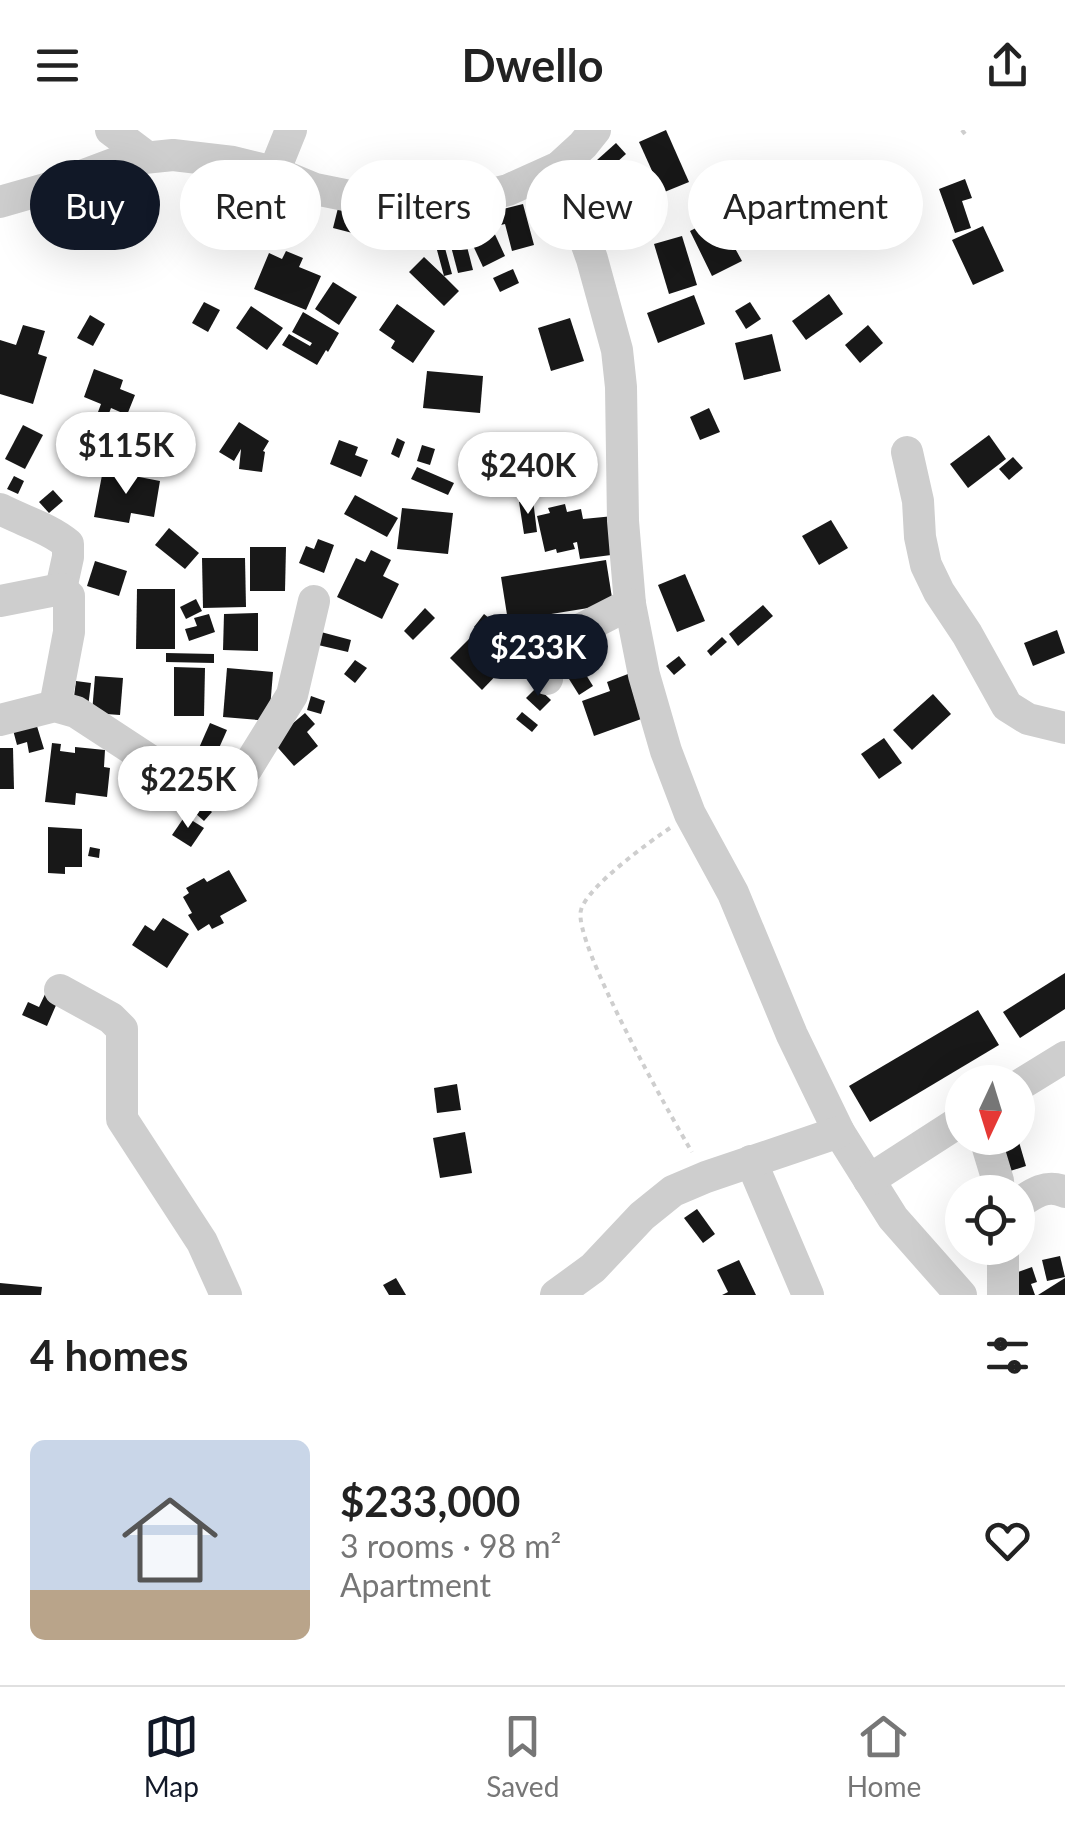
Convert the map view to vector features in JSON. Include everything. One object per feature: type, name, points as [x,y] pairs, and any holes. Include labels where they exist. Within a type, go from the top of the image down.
[{"type":"street","points":[[111,130],[147,157]]},
{"type":"street","points":[[279,160],[291,130]]},
{"type":"street","points":[[321,191],[404,207],[450,204],[508,190],[579,143],[592,259],[617,350],[630,604],[644,675],[666,752],[690,814],[734,893],[792,1035],[839,1132],[893,1218],[960,1295]]},
{"type":"street","points":[[0,202],[124,160],[173,155],[214,160]]},
{"type":"street","points":[[907,452],[926,565],[939,592],[1007,706],[1028,719],[1065,728]]},
{"type":"street","points":[[0,508],[55,533],[68,544],[60,589]]},
{"type":"street","points":[[0,600],[60,589],[69,596],[69,632],[55,706]]},
{"type":"street","points":[[0,720],[55,706],[76,712],[189,786],[211,789],[228,784],[247,768],[292,694],[314,601]]},
{"type":"street","points":[[548,679],[541,666],[544,648],[630,604]]},
{"type":"street","points":[[60,990],[111,1018],[122,1029],[122,1119],[202,1242],[226,1295]]},
{"type":"street","points":[[1035,1076],[1065,1057]]},
{"type":"street","points":[[870,1180],[945,1131]]},
{"type":"street","points":[[556,1295],[593,1268],[642,1216],[673,1191],[706,1176],[839,1132]]},
{"type":"street","points":[[752,1161],[808,1295]]},
{"type":"street","points":[[1035,1193],[1048,1188],[1065,1192]]},
{"type":"street","points":[[1003,1265],[1003,1295]]},
{"type":"path","points":[[962,130],[968,138]]},
{"type":"path","points":[[690,814],[630,856],[581,908],[580,922],[610,998],[706,1176]]},
{"type":"building","points":[[666,130],[688,182],[668,191],[668,160],[647,160],[639,142]]},
{"type":"building","points":[[616,143],[626,154],[619,160],[597,160]]},
{"type":"building","points":[[965,179],[972,198],[962,201],[971,228],[955,233],[939,189]]},
{"type":"building","points":[[339,204],[341,205],[341,230],[333,228]]},
{"type":"building","points":[[523,204],[526,247],[512,251],[506,208]]},
{"type":"building","points":[[983,226],[1004,271],[973,285],[952,240]]},
{"type":"building","points":[[682,236],[697,285],[669,294],[656,250],[668,250],[668,240]]},
{"type":"building","points":[[437,250],[446,250],[452,274],[444,276]]},
{"type":"building","points":[[452,250],[468,250],[473,270],[458,273]]},
{"type":"building","points":[[475,250],[502,250],[505,256],[483,267]]},
{"type":"building","points":[[699,250],[736,250],[742,261],[712,276]]},
{"type":"building","points":[[286,251],[303,258],[299,267],[321,276],[306,310],[254,289],[269,253],[282,259]]},
{"type":"building","points":[[424,257],[459,291],[444,306],[409,272]]},
{"type":"building","points":[[513,269],[519,283],[500,292],[493,278]]},
{"type":"building","points":[[333,282],[357,297],[339,325],[315,309]]},
{"type":"building","points":[[829,294],[843,314],[806,340],[792,321]]},
{"type":"building","points":[[694,295],[705,324],[658,343],[647,313]]},
{"type":"building","points":[[204,302],[220,310],[208,332],[192,323]]},
{"type":"building","points":[[750,302],[761,319],[746,329],[735,311]]},
{"type":"building","points":[[397,304],[435,331],[413,363],[391,348],[395,341],[379,330]]},
{"type":"building","points":[[251,306],[283,328],[267,350],[236,328]]},
{"type":"building","points":[[303,312],[339,333],[317,365],[282,345],[289,334],[310,346],[312,343],[292,332]]},
{"type":"building","points":[[90,315],[105,324],[93,346],[77,338]]},
{"type":"building","points":[[570,318],[584,361],[551,371],[538,328]]},
{"type":"building","points":[[23,325],[45,331],[38,354],[47,357],[33,404],[0,394],[0,340],[16,345]]},
{"type":"building","points":[[868,325],[883,343],[860,363],[845,345]]},
{"type":"building","points":[[772,334],[781,371],[744,380],[735,343]]},
{"type":"building","points":[[94,369],[123,380],[120,389],[135,395],[127,415],[111,408],[108,416],[98,412],[101,404],[84,397]]},
{"type":"building","points":[[427,371],[483,376],[480,413],[423,408]]},
{"type":"building","points":[[709,408],[720,432],[700,440],[690,417]]},
{"type":"building","points":[[131,412],[139,412],[121,452],[92,438],[102,415],[116,425]]},
{"type":"building","points":[[145,414],[176,424],[162,464],[131,453]]},
{"type":"building","points":[[239,422],[269,441],[263,451],[262,472],[239,469],[241,449],[234,461],[219,452]]},
{"type":"building","points":[[23,425],[43,435],[25,469],[5,459]]},
{"type":"building","points":[[989,435],[1006,459],[968,488],[950,464]]},
{"type":"building","points":[[397,438],[405,442],[399,458],[391,454]]},
{"type":"building","points":[[339,440],[358,447],[355,455],[368,460],[361,477],[330,464]]},
{"type":"building","points":[[488,443],[543,450],[537,496],[483,489]]},
{"type":"building","points":[[422,445],[435,449],[430,465],[417,461]]},
{"type":"building","points":[[1013,457],[1023,468],[1009,480],[999,469]]},
{"type":"building","points":[[417,467],[454,483],[448,495],[411,479]]},
{"type":"building","points":[[103,470],[160,481],[154,517],[131,513],[129,523],[94,517]]},
{"type":"building","points":[[14,476],[24,481],[18,494],[7,489]]},
{"type":"building","points":[[53,490],[63,501],[49,513],[39,502]]},
{"type":"building","points":[[355,495],[398,518],[387,537],[344,514]]},
{"type":"building","points":[[533,500],[537,532],[524,534],[519,502]]},
{"type":"building","points":[[565,504],[567,512],[581,509],[583,519],[614,516],[619,554],[580,559],[577,542],[573,543],[575,549],[545,552],[537,516],[550,513],[548,508]]},
{"type":"building","points":[[402,508],[453,513],[448,554],[397,549]]},
{"type":"building","points":[[831,520],[848,548],[819,565],[802,536]]},
{"type":"building","points":[[169,528],[199,553],[185,569],[155,545]]},
{"type":"building","points":[[318,539],[334,545],[324,573],[299,563],[306,546],[314,549]]},
{"type":"building","points":[[250,547],[286,547],[285,591],[250,591]]},
{"type":"building","points":[[371,550],[391,560],[383,576],[399,584],[382,619],[337,597],[356,558],[365,562]]},
{"type":"building","points":[[202,558],[245,558],[246,607],[203,608]]},
{"type":"building","points":[[606,560],[613,604],[508,621],[501,577]]},
{"type":"building","points":[[95,561],[127,571],[119,596],[87,586]]},
{"type":"building","points":[[685,574],[705,621],[677,632],[658,585]]},
{"type":"building","points":[[137,589],[175,589],[175,649],[136,649]]},
{"type":"building","points":[[196,599],[202,611],[186,619],[180,607]]},
{"type":"building","points":[[763,605],[773,616],[738,646],[729,634]]},
{"type":"building","points":[[425,608],[435,618],[413,640],[404,631]]},
{"type":"building","points":[[258,613],[258,651],[223,650],[224,614]]},
{"type":"building","points":[[209,614],[215,632],[189,641],[185,629],[197,626],[194,618]]},
{"type":"building","points":[[484,614],[489,618],[479,630],[474,627]]},
{"type":"building","points":[[1057,630],[1065,653],[1033,666],[1024,643]]},
{"type":"building","points":[[321,632],[351,640],[348,652],[318,645]]},
{"type":"building","points":[[474,634],[506,665],[482,690],[450,658]]},
{"type":"building","points":[[722,637],[727,642],[711,656],[707,651]]},
{"type":"building","points":[[166,653],[214,654],[214,663],[166,662]]},
{"type":"building","points":[[679,656],[686,665],[674,675],[666,666]]},
{"type":"building","points":[[355,660],[367,668],[355,683],[344,674]]},
{"type":"building","points":[[174,667],[205,668],[204,716],[174,716]]},
{"type":"building","points":[[227,668],[273,672],[269,721],[223,717]]},
{"type":"building","points":[[583,670],[593,686],[579,695],[569,679]]},
{"type":"building","points":[[628,674],[644,718],[594,736],[582,701],[610,691],[607,682]]},
{"type":"building","points":[[95,676],[123,678],[120,715],[92,713]]},
{"type":"building","points":[[76,681],[91,683],[88,707],[73,705]]},
{"type":"building","points":[[537,687],[551,700],[540,711],[526,698]]},
{"type":"building","points":[[933,694],[951,714],[912,750],[893,730]]},
{"type":"building","points":[[311,696],[325,701],[321,714],[307,710]]},
{"type":"building","points":[[522,712],[538,725],[532,732],[516,719]]},
{"type":"building","points":[[305,713],[315,724],[307,732],[318,746],[294,766],[272,741]]},
{"type":"building","points":[[36,723],[44,749],[29,753],[27,742],[17,745],[13,730]]},
{"type":"building","points":[[210,723],[227,730],[212,764],[195,757]]},
{"type":"building","points":[[884,738],[902,763],[879,779],[861,754]]},
{"type":"building","points":[[52,743],[61,744],[60,751],[75,753],[75,747],[105,750],[104,767],[110,768],[107,797],[76,793],[75,805],[45,802]]},
{"type":"building","points":[[0,748],[13,748],[14,789],[0,789]]},
{"type":"building","points":[[126,758],[154,774],[148,784],[121,768]]},
{"type":"building","points":[[203,804],[212,812],[204,821],[195,813]]},
{"type":"building","points":[[185,816],[204,828],[191,847],[172,835]]},
{"type":"building","points":[[48,827],[82,829],[82,867],[65,867],[65,874],[48,873]]},
{"type":"building","points":[[90,847],[100,849],[99,858],[88,856]]},
{"type":"building","points":[[229,870],[247,901],[220,916],[224,923],[212,929],[209,924],[198,931],[188,915],[192,913],[183,897],[189,893],[186,888]]},
{"type":"building","points":[[163,918],[189,934],[167,968],[132,945],[145,925],[154,931]]},
{"type":"building","points":[[1065,973],[1065,1009],[1020,1038],[1003,1012]]},
{"type":"building","points":[[47,990],[60,996],[47,1026],[22,1015],[28,1002],[39,1007]]},
{"type":"building","points":[[978,1010],[999,1045],[965,1065],[945,1065],[945,1077],[870,1122],[849,1086]]},
{"type":"building","points":[[457,1084],[461,1110],[437,1113],[434,1088]]},
{"type":"building","points":[[465,1132],[472,1173],[440,1178],[433,1138]]},
{"type":"building","points":[[1002,1155],[1023,1155],[1026,1166],[1007,1172]]},
{"type":"building","points":[[697,1209],[715,1234],[703,1243],[684,1218]]},
{"type":"building","points":[[1060,1256],[1065,1277],[1047,1281],[1042,1260]]},
{"type":"building","points":[[739,1260],[756,1295],[722,1295],[728,1292],[717,1270]]},
{"type":"building","points":[[1032,1267],[1037,1282],[1031,1284],[1035,1295],[1014,1295],[1007,1276]]},
{"type":"building","points":[[396,1278],[406,1295],[389,1295],[383,1285]]},
{"type":"building","points":[[1065,1278],[1065,1295],[1038,1295]]},
{"type":"building","points":[[0,1283],[42,1287],[41,1295],[0,1295]]}]
